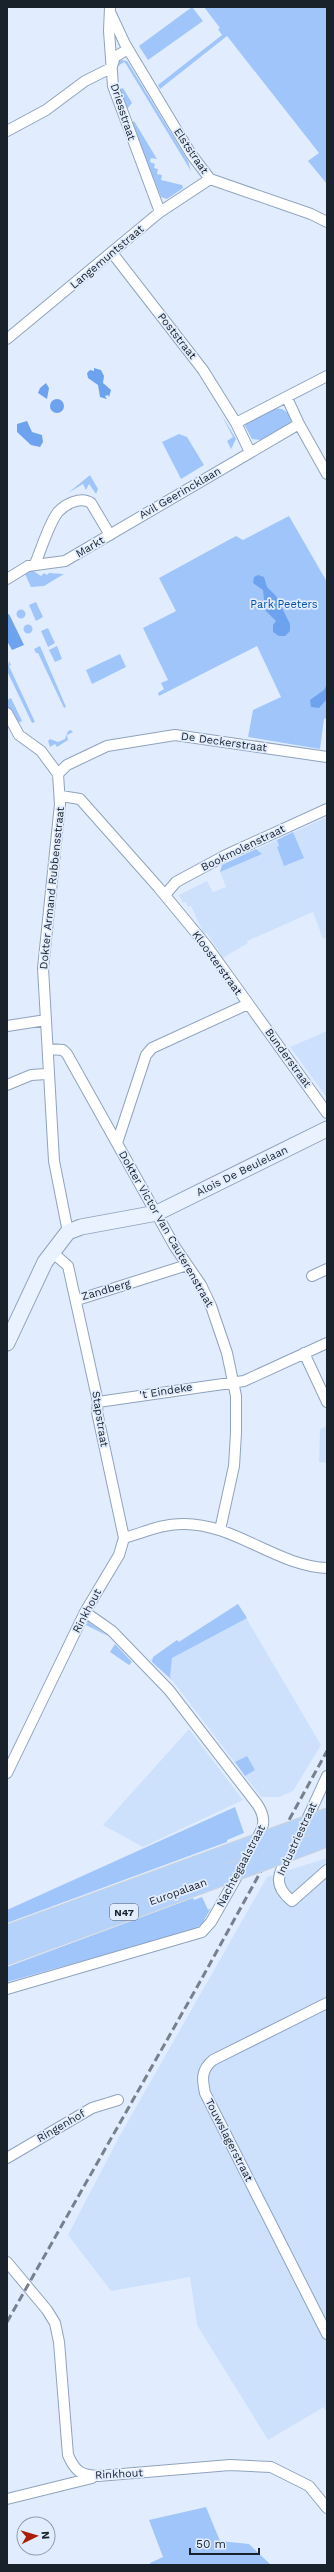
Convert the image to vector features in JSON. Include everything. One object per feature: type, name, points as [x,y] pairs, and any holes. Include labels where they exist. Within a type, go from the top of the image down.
[{"type":"highway","name":"Europalaan","points":[[7,1935],[327,1818]]},
{"type":"highway","name":"Europalaan","points":[[7,1955],[327,1837]]},
{"type":"street","name":"Elststraat","points":[[111,11],[128,49],[191,154],[210,179],[312,214],[327,222]]},
{"type":"street","name":"Driesstraat","points":[[111,11],[109,31],[113,86],[129,134],[160,212]]},
{"type":"street","points":[[7,131],[46,110],[85,81],[111,68],[115,57],[128,49]]},
{"type":"street","name":"Langemuntstraat","points":[[7,339],[113,254],[160,212],[210,179]]},
{"type":"street","name":"Poststraat","points":[[113,254],[203,370],[236,423]]},
{"type":"street","points":[[250,452],[236,423],[327,376]]},
{"type":"street","points":[[287,398],[327,474]]},
{"type":"street","name":"Avil Geerincklaan","points":[[110,535],[300,424]]},
{"type":"street","name":"Markt","points":[[7,579],[21,570],[35,564],[65,561],[110,535],[91,503],[86,500],[78,500],[57,513],[35,564]]},
{"type":"street","points":[[7,713],[19,735],[41,751],[58,774]]},
{"type":"street","name":"De Deckerstraat","points":[[58,774],[67,765],[107,746],[175,735],[327,758]]},
{"type":"street","name":"Dokter Armand Rubbensstraat","points":[[58,774],[61,796],[44,947],[48,1074],[54,1161],[68,1232]]},
{"type":"street","name":"Kloosterstraat","points":[[61,796],[80,799],[165,895],[206,945],[248,1004],[152,1048],[146,1055],[117,1143]]},
{"type":"street","name":"Bookmolenstraat","points":[[165,895],[176,882],[226,855],[327,810]]},
{"type":"street","name":"Bunderstraat","points":[[248,1004],[327,1113]]},
{"type":"street","points":[[7,1026],[46,1020]]},
{"type":"street","name":"Dokter Victor Van Cauterenstraat","points":[[48,1049],[63,1050],[67,1054],[211,1306],[234,1382],[237,1418],[235,1455],[220,1530]]},
{"type":"street","points":[[7,1085],[31,1076],[48,1074]]},
{"type":"street","name":"Alois De Beulelaan","points":[[157,1213],[327,1129]]},
{"type":"street","points":[[7,1343],[52,1252],[68,1232],[81,1226],[157,1213]]},
{"type":"street","name":"Zandberg","points":[[52,1252],[68,1266],[78,1300],[187,1265]]},
{"type":"street","points":[[312,1276],[327,1269]]},
{"type":"street","name":"Stapstraat","points":[[78,1300],[98,1402],[97,1412],[124,1538]]},
{"type":"street","name":"'t Eindeke","points":[[98,1402],[248,1380],[327,1343]]},
{"type":"street","points":[[304,1353],[327,1402]]},
{"type":"street","points":[[124,1538],[177,1524],[205,1525],[305,1565],[327,1568]]},
{"type":"street","name":"Rinkhout","points":[[7,1773],[85,1612],[120,1554],[124,1538]]},
{"type":"street","name":"Nachtegaalstraat","points":[[7,1989],[202,1932],[211,1922],[264,1826],[264,1815],[261,1809],[169,1690],[112,1631],[85,1612]]},
{"type":"street","name":"Industriestraat","points":[[327,1776],[281,1870],[279,1888],[292,1901],[327,1870]]},
{"type":"street","name":"Touwslagerstraat","points":[[327,2003],[213,2060],[206,2066],[202,2077],[205,2093],[327,2334]]},
{"type":"street","name":"Ringenhof","points":[[7,2158],[92,2108],[118,2100]]},
{"type":"street","name":"Rinkhout","points":[[7,2262],[47,2310],[55,2323],[68,2455],[74,2468],[83,2475],[98,2476],[230,2465],[271,2467],[309,2486],[327,2508]]},
{"type":"street","points":[[7,2499],[98,2476]]},
{"type":"shaded area","points":[[94,368],[101,370],[104,376],[103,383],[111,390],[109,397],[108,395],[105,396],[107,399],[100,397],[98,385],[88,378],[87,373],[90,370],[94,371]]},
{"type":"shaded area","points":[[46,383],[49,388],[47,399],[38,393],[40,388]]},
{"type":"shaded area","points":[[57,399],[62,401],[64,406],[62,411],[57,413],[52,411],[50,406],[52,401]]},
{"type":"shaded area","points":[[27,421],[32,432],[42,435],[43,442],[40,447],[31,445],[17,432],[17,424]]},
{"type":"shaded area","points":[[258,575],[264,577],[267,587],[276,596],[290,624],[290,631],[285,636],[279,636],[273,632],[273,625],[276,621],[265,610],[263,590],[253,583],[254,577]]},
{"type":"shaded area","points":[[9,614],[24,645],[12,650],[7,641],[7,615]]},
{"type":"shaded area","points":[[327,684],[327,699],[319,708],[311,707],[310,700],[324,690]]},
{"type":"shaded area","points":[[327,817],[327,937],[323,939],[313,912],[247,941],[248,943],[223,958],[207,933],[204,934],[191,906],[188,907],[186,902],[183,903],[179,895],[207,881],[213,892],[226,887],[220,872],[222,865]]},
{"type":"shaded area","points":[[327,1031],[327,1098],[290,1047]]},
{"type":"shaded area","points":[[327,1426],[327,1463],[319,1462],[320,1429]]},
{"type":"shaded area","points":[[238,1604],[321,1745],[293,1791],[279,1797],[261,1797],[172,1680],[150,1660]]},
{"type":"shaded area","points":[[189,1729],[243,1800],[143,1847],[103,1825]]},
{"type":"shaded area","points":[[327,1858],[327,2413],[324,2407],[268,2440],[197,2325],[190,2277],[111,2291],[68,2235],[119,2137],[267,1877]]},
{"type":"green space","points":[[192,7],[203,21],[148,60],[139,46]]},
{"type":"green space","points":[[204,7],[327,7],[327,184],[308,161],[319,153],[227,36],[160,89],[158,85],[222,35],[218,29],[220,28]]},
{"type":"green space","points":[[122,60],[127,61],[188,161],[191,171],[126,64],[124,62],[118,66],[116,63]]},
{"type":"green space","points":[[123,88],[132,103],[127,109],[120,89]]},
{"type":"green space","points":[[134,121],[157,159],[151,158],[150,162],[155,164],[154,168],[158,169],[157,174],[162,175],[161,180],[182,185],[183,188],[167,199],[161,197],[132,123]]},
{"type":"green space","points":[[273,408],[282,409],[290,414],[291,423],[261,440],[252,439],[244,424]]},
{"type":"green space","points":[[221,414],[236,439],[231,449],[227,441],[233,437]]},
{"type":"green space","points":[[179,434],[187,437],[204,465],[181,479],[162,442]]},
{"type":"green space","points":[[90,475],[98,489],[96,494],[89,484],[86,490],[83,484],[68,493]]},
{"type":"green space","name":"Park Peeters","points":[[289,516],[327,582],[327,718],[324,719],[320,749],[248,737],[253,710],[281,697],[257,646],[159,696],[158,693],[164,689],[161,683],[168,680],[143,628],[176,611],[159,578],[236,536],[243,540]]},
{"type":"green space","points":[[32,570],[41,576],[44,573],[47,575],[49,573],[64,574],[44,586],[31,587],[25,574]]},
{"type":"green space","points":[[36,602],[43,617],[36,621],[29,605]]},
{"type":"green space","points":[[21,609],[26,614],[21,619],[16,614]]},
{"type":"green space","points":[[28,624],[33,629],[28,634],[23,629]]},
{"type":"green space","points":[[48,628],[55,643],[48,647],[41,631]]},
{"type":"green space","points":[[40,646],[66,707],[64,708],[38,653],[36,653],[34,649]]},
{"type":"green space","points":[[57,646],[62,659],[55,662],[49,650]]},
{"type":"green space","points":[[120,654],[126,667],[92,684],[86,670]]},
{"type":"green space","points":[[9,661],[11,665],[9,666],[35,722],[32,723],[7,671]]},
{"type":"green space","points":[[11,698],[22,721],[16,724],[7,705],[7,700]]},
{"type":"green space","points":[[71,730],[73,732],[67,735],[68,740],[57,747],[55,744],[50,747],[48,741],[50,739],[58,742],[65,739],[68,731]]},
{"type":"green space","points":[[293,832],[304,858],[284,866],[277,847],[279,846],[277,840]]},
{"type":"green space","points":[[256,849],[262,854],[220,872],[222,865]]},
{"type":"green space","points":[[238,1604],[247,1618],[172,1658],[170,1677],[172,1680],[152,1662],[153,1657],[177,1640],[179,1642]]},
{"type":"green space","points":[[88,1622],[108,1636],[86,1625]]},
{"type":"green space","points":[[115,1644],[132,1662],[129,1665],[110,1652]]},
{"type":"green space","points":[[247,1756],[255,1770],[245,1776],[235,1762]]},
{"type":"green space","points":[[235,1807],[244,1833],[227,1840],[227,1842],[7,1923],[7,1910]]},
{"type":"green space","points":[[202,1897],[208,1910],[211,1908],[202,1924],[193,1930],[7,1982],[7,1967],[193,1898],[194,1900]]},
{"type":"green space","points":[[206,2507],[220,2541],[249,2544],[271,2565],[150,2565],[150,2563],[163,2557],[149,2520]]},
{"type":"railway","points":[[7,2322],[201,1980],[327,1751]]}]
